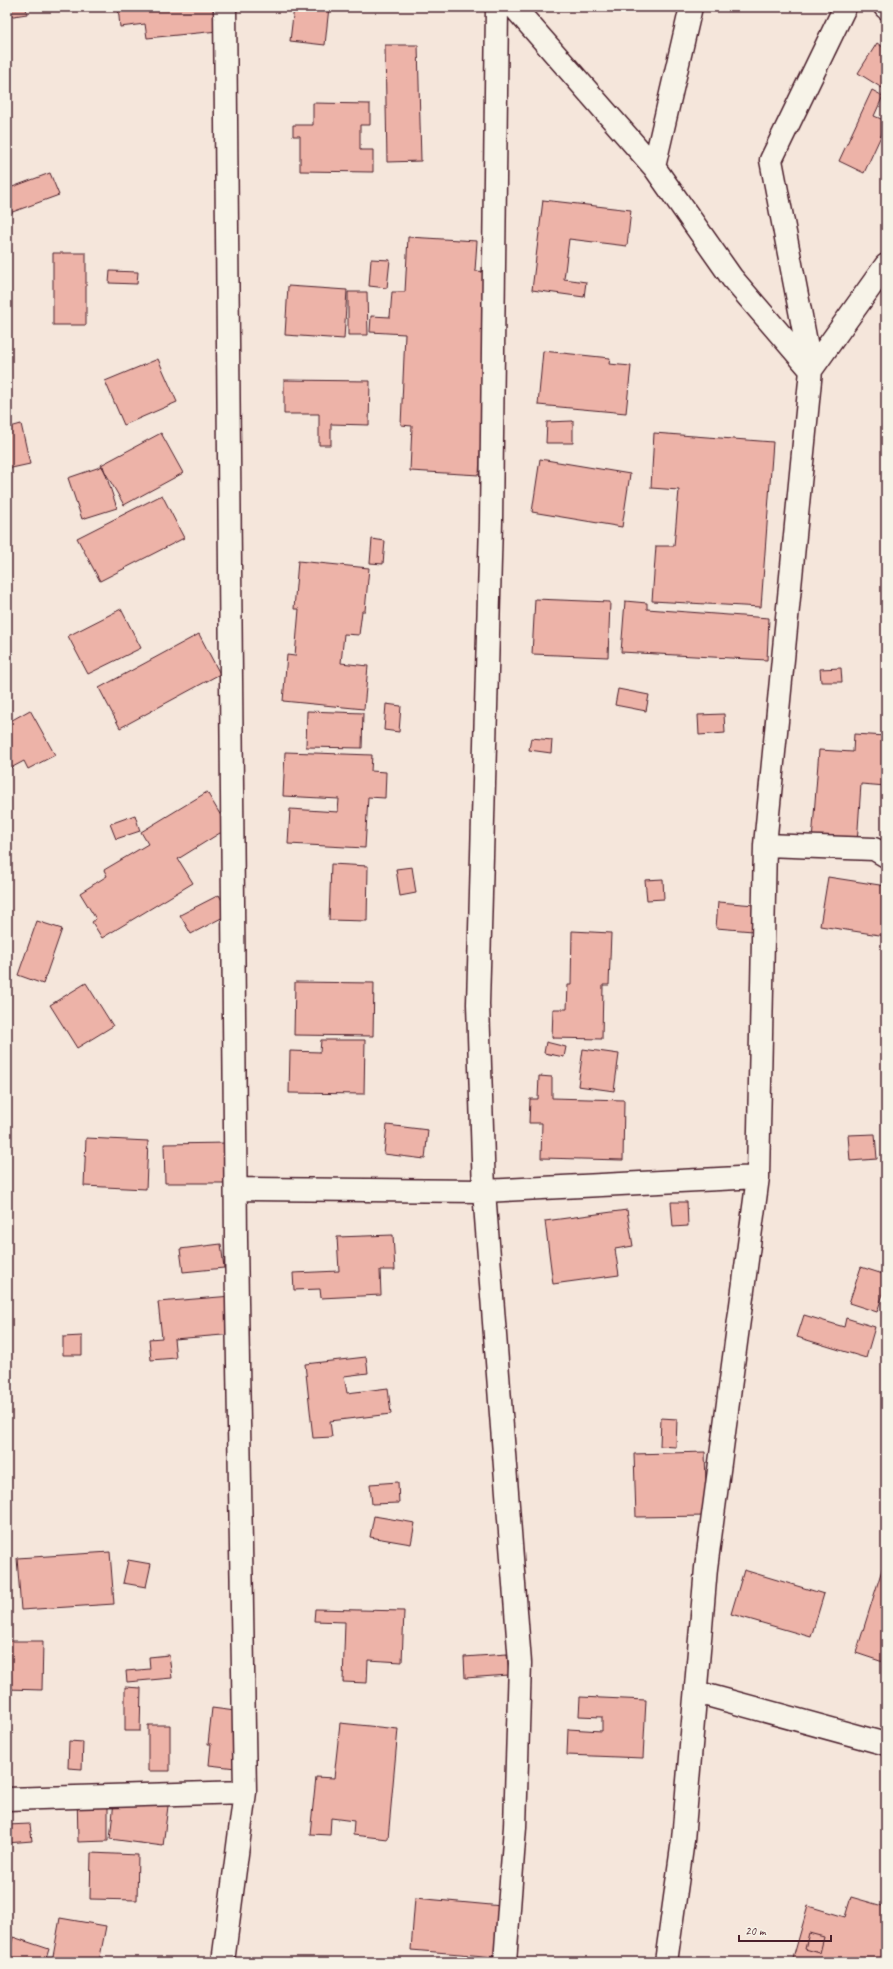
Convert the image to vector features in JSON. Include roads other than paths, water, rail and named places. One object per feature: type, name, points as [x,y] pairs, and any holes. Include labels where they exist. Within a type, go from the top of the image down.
[{"type":"street","points":[[224,1962],[245,1792],[236,1188],[225,7]]},
{"type":"street","points":[[497,7],[491,522],[478,1004],[484,1191],[520,1663],[514,1827],[505,1962]]},
{"type":"street","points":[[514,7],[654,167],[732,278],[811,370]]},
{"type":"street","points":[[654,167],[691,7]]},
{"type":"street","points":[[666,1962],[683,1840],[706,1568],[758,1177],[765,845],[811,370],[771,160],[845,7]]},
{"type":"street","points":[[811,370],[886,265]]},
{"type":"street","points":[[765,845],[874,849],[886,856]]},
{"type":"street","points":[[236,1188],[484,1191],[758,1177]]},
{"type":"street","points":[[696,1692],[886,1744]]},
{"type":"street","points":[[7,1799],[245,1792]]}]
